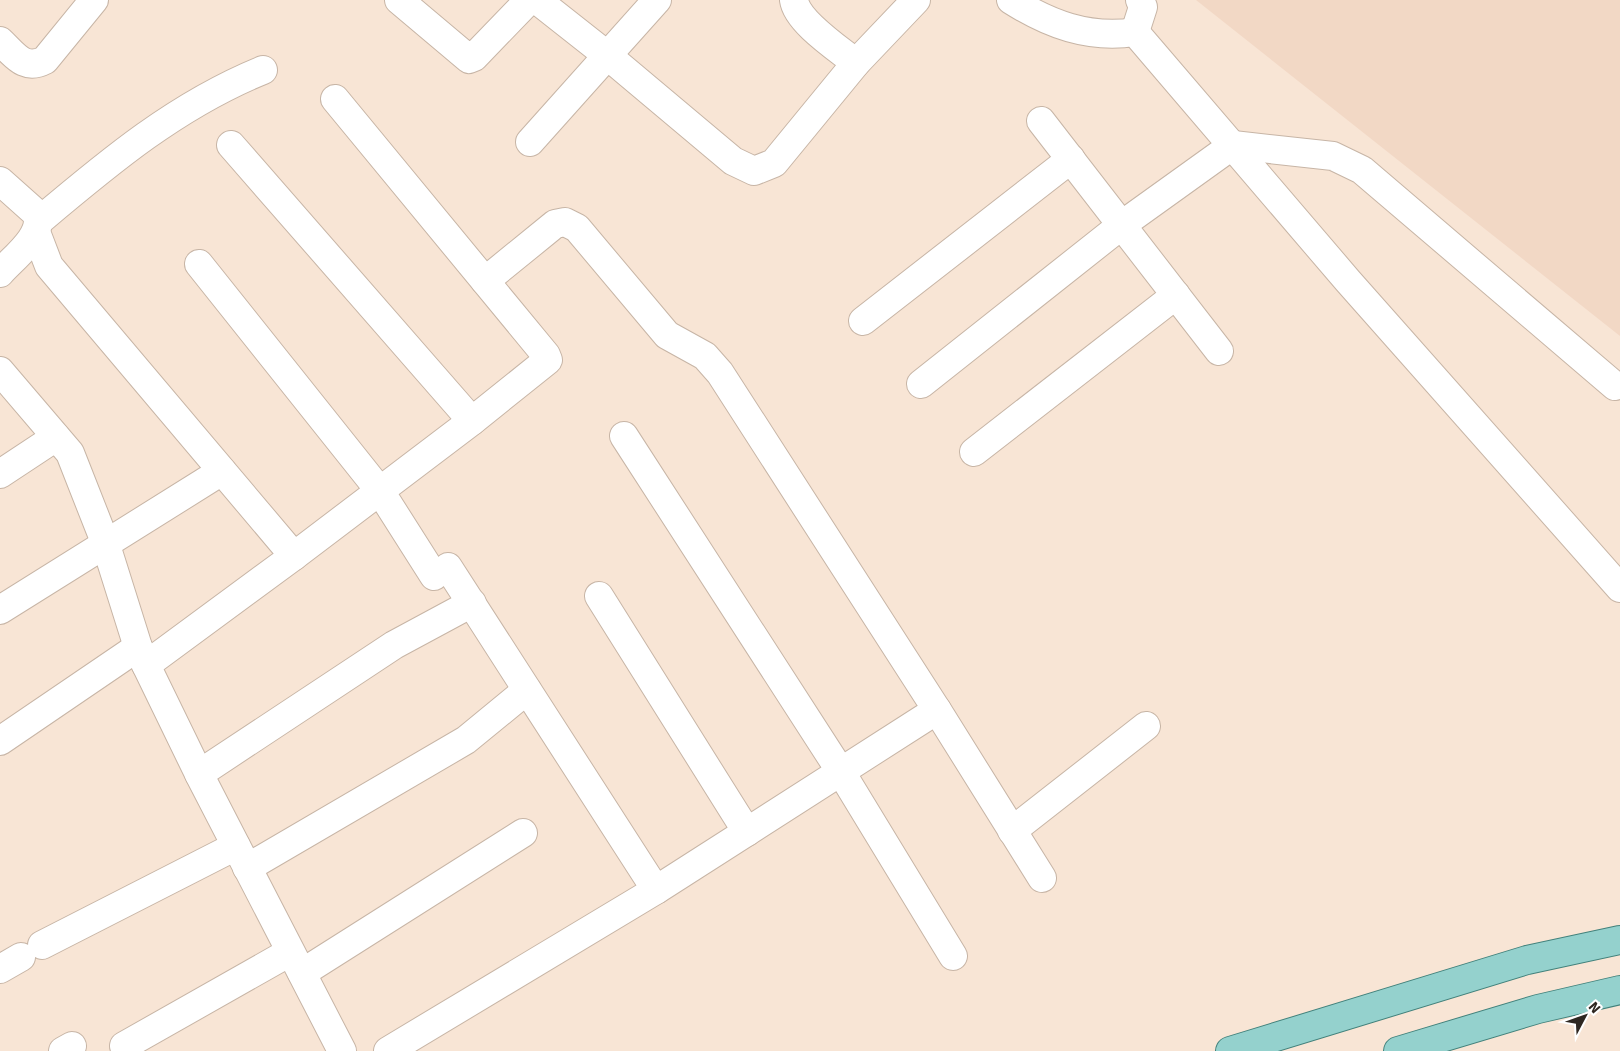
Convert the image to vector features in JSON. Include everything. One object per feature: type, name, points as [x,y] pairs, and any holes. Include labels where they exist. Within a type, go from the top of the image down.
[{"type":"main road","points":[[1230,1051],[1527,960],[1620,940]]},
{"type":"main road","points":[[1398,1051],[1538,1009],[1620,990]]},
{"type":"street","points":[[0,41],[26,65],[35,65],[45,60],[94,0]]},
{"type":"street","points":[[399,0],[469,59],[474,57],[528,0]]},
{"type":"street","points":[[537,0],[608,56],[733,161],[754,171],[774,163],[856,63],[916,0]]},
{"type":"street","points":[[530,142],[657,0]]},
{"type":"street","points":[[794,0],[795,7],[803,19],[856,63]]},
{"type":"street","points":[[1011,0],[1038,17],[1078,32],[1116,35],[1135,32]]},
{"type":"street","points":[[1135,32],[1143,7],[1140,0]]},
{"type":"street","points":[[1135,32],[1348,281],[1620,588]]},
{"type":"street","points":[[0,273],[38,227],[114,158],[151,130],[239,80],[263,70]]},
{"type":"street","points":[[0,742],[142,656],[294,556],[472,422],[548,360],[546,355],[335,99]]},
{"type":"street","points":[[1041,121],[1123,224],[1219,351]]},
{"type":"street","points":[[230,145],[472,422]]},
{"type":"street","points":[[921,384],[1123,224],[1233,145],[1334,156],[1362,170],[1616,386]]},
{"type":"street","points":[[863,320],[1070,158]]},
{"type":"street","points":[[0,181],[37,214],[38,227],[49,266],[294,556]]},
{"type":"street","points":[[485,281],[555,224],[565,222],[577,228],[667,334],[705,356],[720,373],[938,710],[1042,878]]},
{"type":"street","points":[[199,264],[380,491],[441,571],[472,603],[656,890]]},
{"type":"street","points":[[974,452],[1176,295]]},
{"type":"street","points":[[0,371],[70,453],[106,542],[142,656],[199,774],[342,1051]]},
{"type":"street","points":[[624,436],[841,772],[953,956]]},
{"type":"street","points":[[0,474],[56,437]]},
{"type":"street","points":[[0,610],[222,471]]},
{"type":"street","points":[[599,596],[747,832]]},
{"type":"street","points":[[199,774],[394,645],[472,603]]},
{"type":"street","points":[[21,957],[242,857],[466,740],[527,690]]},
{"type":"street","points":[[388,1051],[656,890],[938,710]]},
{"type":"street","points":[[1012,832],[1146,726]]},
{"type":"street","points":[[124,1046],[296,963],[523,833]]},
{"type":"shaded area","points":[[1196,0],[1620,0],[1620,336]]}]
